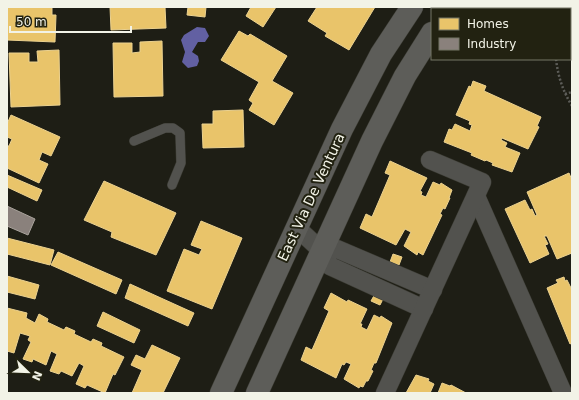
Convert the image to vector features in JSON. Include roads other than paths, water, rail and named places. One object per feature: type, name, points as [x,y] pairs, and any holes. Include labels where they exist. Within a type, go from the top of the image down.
[{"type":"main road","name":"East Via De Ventura","points":[[221,393],[296,228],[361,91],[412,7]]},
{"type":"main road","points":[[257,393],[390,104],[431,35]]},
{"type":"street","points":[[385,393],[482,182],[430,160]]},
{"type":"street","points":[[476,196],[563,393]]},
{"type":"street","points":[[296,228],[322,251],[330,266],[424,309]]},
{"type":"street","points":[[322,251],[337,249],[433,290]]},
{"type":"lane","points":[[134,141],[166,128],[173,128],[180,133],[181,163],[172,185]]}]
